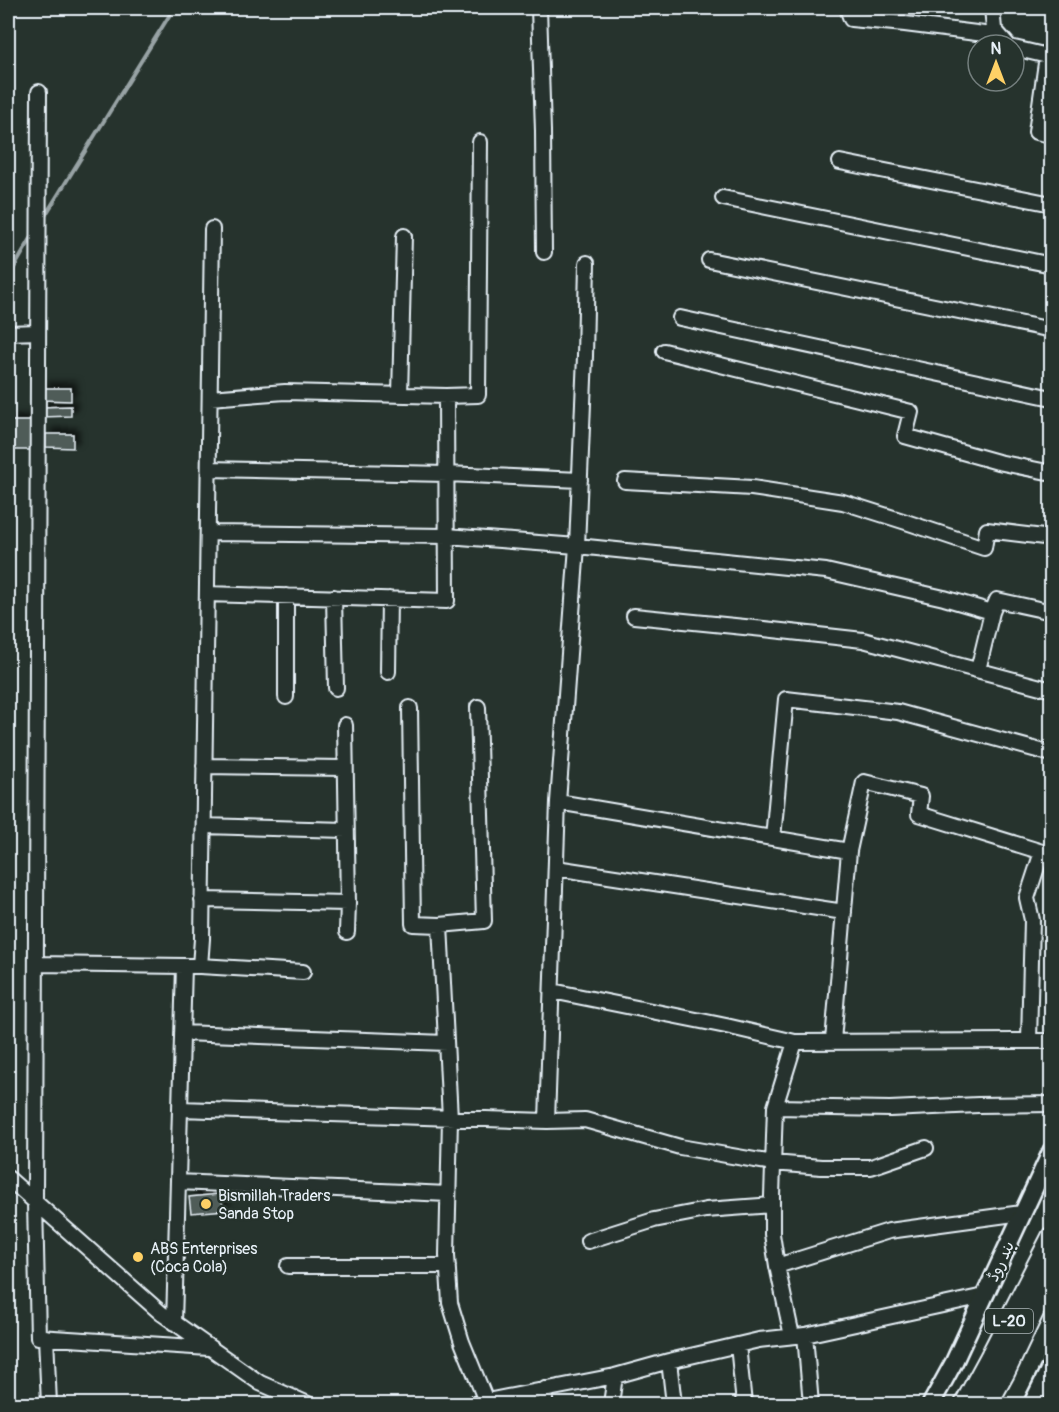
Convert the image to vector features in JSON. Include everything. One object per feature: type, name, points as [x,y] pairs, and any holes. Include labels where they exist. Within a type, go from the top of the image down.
[{"type":"highway","name":"L-20","points":[[965,1404],[1052,1237]]},
{"type":"highway","name":"L-20","points":[[987,1404],[1052,1272]]},
{"type":"main road","name":"بند روڈ","points":[[931,1404],[954,1362],[1052,1150]]},
{"type":"main road","points":[[1032,1404],[1052,1364]]},
{"type":"street","points":[[539,8],[544,252]]},
{"type":"street","points":[[847,8],[851,19],[905,24],[966,34]]},
{"type":"street","points":[[992,8],[994,29],[998,33]]},
{"type":"street","points":[[1026,51],[1049,57],[1035,132],[1052,135]]},
{"type":"street","points":[[39,92],[35,1203],[38,1337],[209,1348]]},
{"type":"street","points":[[210,398],[285,392],[478,395],[480,142]]},
{"type":"street","points":[[840,162],[1052,204]]},
{"type":"street","points":[[723,198],[1052,265]]},
{"type":"street","points":[[200,966],[212,229]]},
{"type":"street","points":[[400,395],[404,236]]},
{"type":"street","points":[[709,260],[1052,330]]},
{"type":"street","points":[[547,1121],[558,802],[577,546],[587,263]]},
{"type":"street","points":[[680,318],[1052,398]]},
{"type":"street","points":[[8,333],[38,332]]},
{"type":"street","points":[[664,351],[911,412],[906,436],[998,462],[1052,473]]},
{"type":"street","points":[[207,594],[447,601],[446,396]]},
{"type":"street","points":[[208,469],[447,474],[580,480]]},
{"type":"street","points":[[625,481],[752,488],[843,502],[984,548],[987,530],[1052,538]]},
{"type":"street","points":[[208,533],[447,536],[577,546],[826,571],[944,598],[993,612]]},
{"type":"street","points":[[286,596],[286,697]]},
{"type":"street","points":[[334,597],[336,688]]},
{"type":"street","points":[[388,672],[389,599]]},
{"type":"street","points":[[978,669],[997,600],[1052,612]]},
{"type":"street","points":[[634,616],[863,640],[1052,690]]},
{"type":"street","points":[[773,838],[786,699],[898,712],[1052,754]]},
{"type":"street","points":[[410,708],[413,924],[440,925],[484,921],[478,707]]},
{"type":"street","points":[[345,725],[347,932]]},
{"type":"street","points":[[204,766],[344,768]]},
{"type":"street","points":[[833,1041],[849,851],[864,782],[921,796],[919,814],[1047,853],[1027,898],[1032,920],[1029,1041]]},
{"type":"street","points":[[558,802],[849,851]]},
{"type":"street","points":[[204,826],[346,830]]},
{"type":"street","points":[[556,868],[844,912]]},
{"type":"street","points":[[202,900],[348,903]]},
{"type":"street","points":[[440,925],[450,1118],[448,1194],[450,1303],[479,1403],[615,1376],[738,1345],[798,1336],[984,1296]]},
{"type":"street","points":[[36,964],[200,966],[303,972]]},
{"type":"street","points":[[174,1323],[184,966]]},
{"type":"street","points":[[552,991],[795,1042],[1052,1041]]},
{"type":"street","points":[[182,1033],[446,1043]]},
{"type":"street","points":[[795,1042],[775,1107],[772,1234],[777,1266],[798,1336],[811,1404]]},
{"type":"street","points":[[775,1107],[890,1110],[1052,1104]]},
{"type":"street","points":[[180,1109],[547,1121],[585,1120],[680,1147],[773,1163],[821,1167],[871,1167],[926,1148]]},
{"type":"street","points":[[8,1178],[160,1313],[260,1383],[308,1404]]},
{"type":"street","points":[[178,1182],[448,1194]]},
{"type":"street","points":[[588,1241],[654,1220],[706,1210],[772,1205]]},
{"type":"street","points":[[777,1266],[888,1231],[1022,1213]]},
{"type":"street","points":[[288,1266],[448,1266]]},
{"type":"street","points":[[46,1338],[49,1404]]},
{"type":"street","points":[[738,1345],[744,1404]]},
{"type":"street","points":[[669,1361],[674,1404]]},
{"type":"street","points":[[611,1404],[615,1376]]},
{"type":"street","points":[[545,1389],[545,1404]]},
{"type":"building","points":[[42,388],[71,388],[71,401],[42,400]]},
{"type":"building","points":[[71,406],[71,416],[42,417],[42,407]]},
{"type":"building","points":[[8,421],[34,421],[34,450],[8,450]]},
{"type":"building","points":[[46,434],[73,434],[73,448],[46,447]]},
{"type":"building","name":"Bismillah Traders Sanda Stop","points":[[219,1194],[225,1210],[191,1213],[189,1197]]},
{"type":"waterway","points":[[43,219],[174,8]]},
{"type":"waterway","points":[[8,278],[33,235]]},
{"type":"place","name":"Bismillah Traders Sanda Stop","points":[[206,1204]]},
{"type":"place","name":"ABS Enterprises (Coca Cola)","points":[[138,1257]]}]
